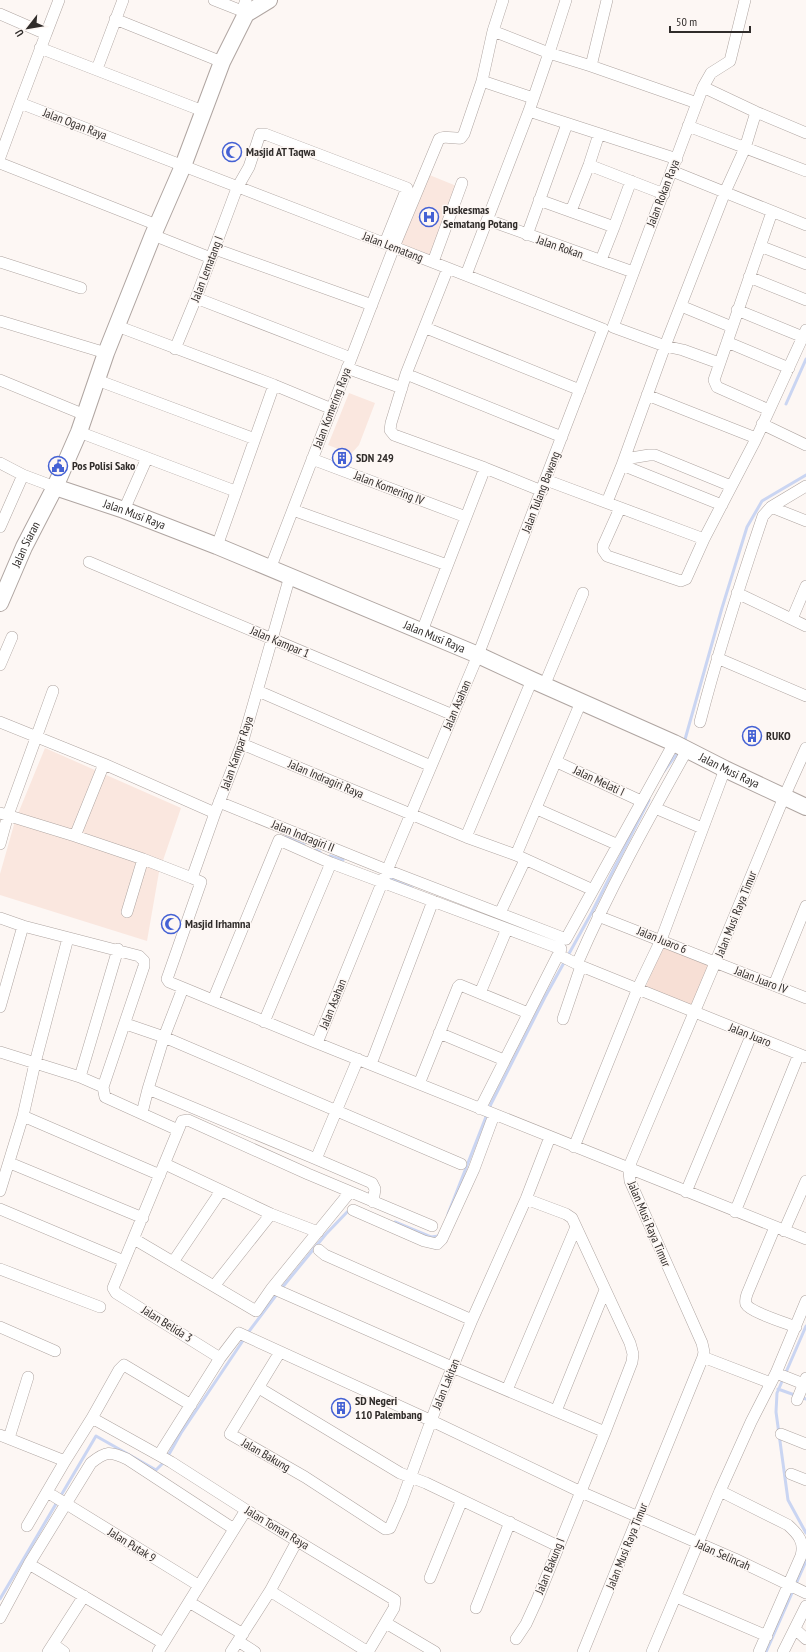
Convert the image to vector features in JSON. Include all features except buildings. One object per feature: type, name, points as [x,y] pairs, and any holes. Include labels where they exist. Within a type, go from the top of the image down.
[{"type":"street","points":[[0,157],[59,0]]},
{"type":"street","points":[[97,69],[123,0]]},
{"type":"street","points":[[214,0],[244,8],[269,0]]},
{"type":"street","points":[[503,0],[493,31],[482,81],[533,98]]},
{"type":"street","points":[[466,275],[529,111],[566,0]]},
{"type":"street","points":[[591,66],[606,0]]},
{"type":"street","name":"Jalan Rokan Raya","points":[[608,328],[633,272],[704,87],[711,73],[732,56],[745,0]]},
{"type":"street","name":"Jalan Siaran","points":[[0,603],[24,547],[79,432],[106,353],[155,230],[183,166],[244,8]]},
{"type":"street","points":[[0,14],[46,34]]},
{"type":"street","points":[[115,20],[222,62]]},
{"type":"street","points":[[493,31],[697,103]]},
{"type":"street","points":[[40,48],[203,111]]},
{"type":"street","name":"Jalan Komering Raya","points":[[270,569],[372,305],[389,245],[405,206],[439,139],[443,137],[454,139],[461,138],[464,134],[482,81]]},
{"type":"street","points":[[704,87],[756,112],[806,133]]},
{"type":"street","name":"Jalan Ogan Raya","points":[[20,104],[183,166]]},
{"type":"street","points":[[529,111],[677,158]]},
{"type":"street","points":[[606,502],[623,462],[665,346],[744,148],[756,112]]},
{"type":"street","points":[[527,235],[567,124]]},
{"type":"street","points":[[688,126],[806,171]]},
{"type":"street","name":"Jalan Lematang I","points":[[175,349],[196,298],[237,188],[249,167],[259,135],[262,134],[406,188],[405,206]]},
{"type":"street","points":[[571,211],[599,134]]},
{"type":"street","points":[[0,163],[155,230],[213,253],[372,305]]},
{"type":"street","points":[[589,165],[664,194]]},
{"type":"street","name":"Jalan Lematang","points":[[183,166],[237,188],[608,328],[665,346],[679,348],[719,363]]},
{"type":"street","points":[[672,171],[772,212],[806,224]]},
{"type":"street","points":[[601,260],[631,181]]},
{"type":"street","points":[[433,262],[462,183]]},
{"type":"street","points":[[539,200],[614,227]]},
{"type":"street","points":[[769,410],[717,387],[714,380],[772,212]]},
{"type":"street","name":"Jalan Rokan","points":[[488,220],[633,272]]},
{"type":"street","points":[[760,246],[806,264]]},
{"type":"street","points":[[0,262],[81,288]]},
{"type":"street","points":[[448,268],[426,328],[406,374],[391,423],[390,430],[394,435],[485,468],[606,502],[704,539]]},
{"type":"street","points":[[749,277],[806,300]]},
{"type":"street","points":[[196,298],[349,363],[402,388]]},
{"type":"street","points":[[681,306],[732,327]]},
{"type":"street","points":[[620,508],[603,546],[603,550],[607,556],[681,581],[686,579],[704,539],[756,438],[804,333],[738,310]]},
{"type":"street","points":[[0,321],[106,353]]},
{"type":"street","points":[[117,326],[274,385],[332,409]]},
{"type":"street","points":[[426,328],[580,390]]},
{"type":"street","name":"Jalan Tulang Bawang","points":[[478,655],[580,390],[608,328]]},
{"type":"street","points":[[727,342],[789,368]]},
{"type":"street","points":[[406,374],[562,437]]},
{"type":"street","points":[[0,380],[85,415]]},
{"type":"street","points":[[97,380],[255,439]]},
{"type":"street","points":[[217,546],[235,491],[274,385]]},
{"type":"street","points":[[647,395],[756,438]]},
{"type":"street","points":[[762,424],[806,445]]},
{"type":"street","points":[[79,432],[235,491]]},
{"type":"street","points":[[623,462],[649,454],[655,455],[731,486]]},
{"type":"street","points":[[124,510],[147,458]]},
{"type":"street","name":"Jalan Komering IV","points":[[312,459],[466,517]]},
{"type":"street","points":[[623,462],[722,504]]},
{"type":"street","points":[[0,463],[54,487]]},
{"type":"street","points":[[422,631],[485,468]]},
{"type":"street","points":[[0,527],[23,474]]},
{"type":"street","points":[[700,722],[736,594],[763,516],[771,507],[806,486]]},
{"type":"street","name":"Jalan Musi Raya","points":[[54,487],[124,510],[217,546],[422,631],[681,747],[725,770],[806,807]]},
{"type":"street","points":[[771,507],[806,521]]},
{"type":"street","points":[[293,510],[447,565]]},
{"type":"street","name":"Jalan Kampar 1","points":[[89,562],[453,714]]},
{"type":"street","name":"Jalan Kampar Raya","points":[[192,878],[219,802],[242,744],[290,576]]},
{"type":"street","points":[[792,619],[806,586]]},
{"type":"street","points":[[466,837],[538,683],[583,592]]},
{"type":"street","points":[[736,594],[806,626]]},
{"type":"street","points":[[0,665],[12,637]]},
{"type":"street","name":"Jalan Asahan","points":[[478,655],[410,814],[317,1043],[806,1240]]},
{"type":"street","points":[[717,658],[806,696]]},
{"type":"street","points":[[258,691],[431,766]]},
{"type":"street","points":[[0,844],[4,814],[53,692]]},
{"type":"street","points":[[500,913],[536,809],[581,702]]},
{"type":"street","points":[[0,722],[104,764],[215,813]]},
{"type":"street","name":"Jalan Indragiri Raya","points":[[242,744],[466,837],[520,857],[593,890]]},
{"type":"street","points":[[353,1210],[424,1241],[437,1244],[442,1239],[474,1169],[487,1112],[504,1060],[528,1013],[567,953],[593,890],[616,844],[641,801],[681,747]]},
{"type":"street","points":[[563,1019],[567,953],[603,917],[655,808],[681,747]]},
{"type":"street","name":"Jalan Musi Raya Timur","points":[[583,1652],[704,1352],[702,1343],[630,1183],[629,1169],[784,797],[806,748]]},
{"type":"street","name":"Jalan Melati I","points":[[556,762],[641,801]]},
{"type":"street","points":[[75,836],[104,764]]},
{"type":"street","points":[[574,1147],[638,988],[661,940],[725,770]]},
{"type":"street","name":"Jalan Indragiri II","points":[[219,802],[387,870],[500,913],[567,953]]},
{"type":"street","points":[[655,808],[702,828]]},
{"type":"street","points":[[536,809],[616,844]]},
{"type":"street","points":[[4,814],[143,859],[201,882],[167,979],[169,982],[317,1043]]},
{"type":"street","points":[[213,1000],[284,828]]},
{"type":"street","points":[[306,851],[310,838]]},
{"type":"street","points":[[279,840],[327,861],[567,953]]},
{"type":"street","points":[[264,1022],[327,861],[328,846]]},
{"type":"street","points":[[127,912],[143,859]]},
{"type":"street","points":[[371,1064],[433,901]]},
{"type":"street","points":[[774,985],[806,906]]},
{"type":"street","name":"Jalan Juaro 6","points":[[603,917],[716,963]]},
{"type":"street","points":[[0,918],[68,938],[118,949],[139,956],[144,961],[144,966],[126,1024],[104,1088],[104,1094],[106,1097],[178,1130]]},
{"type":"street","points":[[0,1007],[23,926]]},
{"type":"street","points":[[480,993],[507,929]]},
{"type":"street","points":[[0,1191],[10,1163],[23,1116],[35,1063],[68,938]]},
{"type":"street","points":[[80,1077],[118,949]]},
{"type":"street","name":"Jalan Juaro","points":[[567,953],[638,988],[751,1036],[803,1056]]},
{"type":"street","name":"Jalan Juaro IV","points":[[716,963],[806,997]]},
{"type":"street","points":[[419,1084],[460,985],[528,1013]]},
{"type":"street","points":[[142,1113],[164,1037],[183,988]]},
{"type":"street","points":[[126,1024],[164,1037],[461,1164]]},
{"type":"street","points":[[439,1033],[504,1060]]},
{"type":"street","points":[[686,1192],[751,1036]]},
{"type":"street","points":[[0,1052],[80,1077],[104,1088]]},
{"type":"street","points":[[735,1212],[803,1056]]},
{"type":"street","points":[[316,1159],[358,1059]]},
{"type":"street","points":[[148,1089],[372,1184],[375,1189],[373,1202]]},
{"type":"street","points":[[23,1116],[162,1170],[222,1191],[271,1214],[318,1232]]},
{"type":"street","points":[[0,1209],[124,1262],[182,1121],[188,1120],[373,1202],[432,1226]]},
{"type":"street","name":"Jalan Lakitan","points":[[550,1138],[526,1199],[452,1367],[432,1421],[638,1518]]},
{"type":"street","points":[[10,1163],[143,1218]]},
{"type":"street","points":[[796,1327],[757,1312],[748,1306],[746,1302],[747,1294],[806,1181]]},
{"type":"street","points":[[173,1262],[222,1191]]},
{"type":"street","points":[[134,1239],[256,1311],[350,1192]]},
{"type":"street","name":"Jalan Bakung I","points":[[516,1639],[526,1624],[537,1600],[605,1432],[632,1362],[633,1354],[630,1343],[570,1216],[526,1199]]},
{"type":"street","points":[[214,1286],[271,1214]]},
{"type":"street","points":[[507,1390],[576,1227]]},
{"type":"street","points":[[318,1250],[326,1255],[472,1320]]},
{"type":"street","name":"Jalan Belida 3","points":[[124,1262],[113,1288],[114,1290],[220,1358]]},
{"type":"street","points":[[0,1269],[100,1307]]},
{"type":"street","points":[[273,1289],[605,1432]]},
{"type":"street","points":[[556,1411],[605,1290]]},
{"type":"street","points":[[655,1651],[697,1543],[751,1422],[779,1377],[806,1301]]},
{"type":"street","points":[[0,1327],[55,1350]]},
{"type":"street","points":[[164,1458],[191,1405],[220,1358],[239,1333],[432,1421],[410,1478]]},
{"type":"street","points":[[280,1352],[259,1388],[394,1470],[510,1522],[558,1546]]},
{"type":"street","points":[[703,1357],[779,1377],[801,1392]]},
{"type":"street","points":[[0,1618],[30,1564],[57,1498],[66,1461],[119,1370],[124,1365],[191,1405]]},
{"type":"street","points":[[28,1377],[4,1436],[66,1461]]},
{"type":"street","name":"Jalan Bakung","points":[[259,1388],[230,1434],[305,1477],[385,1529],[389,1529],[392,1526],[410,1478]]},
{"type":"street","name":"Jalan Toman Raya","points":[[92,1418],[164,1458],[246,1510],[395,1600],[394,1608],[386,1623]]},
{"type":"street","points":[[781,1434],[806,1444]]},
{"type":"street","points":[[27,1526],[57,1498],[91,1462],[106,1453],[114,1453],[127,1459],[234,1529]]},
{"type":"street","points":[[791,1474],[806,1480]]},
{"type":"street","points":[[720,1491],[788,1525],[802,1541],[803,1548],[790,1586],[759,1652]]},
{"type":"street","name":"Jalan Putak 9","points":[[57,1498],[198,1585]]},
{"type":"street","points":[[430,1578],[462,1500]]},
{"type":"street","points":[[30,1564],[84,1596],[160,1647],[246,1510]]},
{"type":"street","name":"Jalan Selincah","points":[[638,1518],[697,1543],[806,1593]]},
{"type":"street","points":[[476,1608],[510,1522]]},
{"type":"street","points":[[231,1652],[270,1591],[297,1541]]},
{"type":"street","points":[[270,1591],[368,1652],[386,1623],[435,1652]]},
{"type":"street","points":[[64,1652],[50,1648],[84,1596]]},
{"type":"street","points":[[676,1597],[766,1636]]},
{"type":"street","points":[[189,1602],[240,1638],[256,1652]]},
{"type":"street","points":[[783,1652],[806,1606]]},
{"type":"street","points":[[795,1629],[806,1639]]},
{"type":"shaded area","name":"Puskesmas Sematang Potang","points":[[427,174],[459,187],[432,260],[396,246]]},
{"type":"shaded area","points":[[349,393],[375,403],[359,445],[351,454],[328,445]]},
{"type":"shaded area","points":[[45,748],[181,808],[159,872],[147,941],[0,895],[0,874],[15,821]]},
{"type":"shaded area","points":[[662,946],[709,964],[693,1007],[645,989]]},
{"type":"waterway","points":[[786,404],[806,359]]},
{"type":"waterway","points":[[684,743],[722,608],[747,527],[762,501],[806,475]]},
{"type":"waterway","points":[[664,771],[679,751]]},
{"type":"waterway","points":[[448,1214],[491,1104],[545,997],[592,912],[649,800]]},
{"type":"waterway","points":[[285,837],[304,845]]},
{"type":"waterway","points":[[312,848],[320,852]]},
{"type":"waterway","points":[[330,856],[343,860]]},
{"type":"waterway","points":[[390,879],[412,888]]},
{"type":"waterway","points":[[281,1289],[326,1234],[350,1209]]},
{"type":"waterway","points":[[395,1222],[431,1237],[439,1236],[440,1234]]},
{"type":"waterway","points":[[247,1334],[277,1294]]},
{"type":"waterway","points":[[806,1326],[777,1393],[776,1412],[788,1500],[806,1533]]},
{"type":"waterway","points":[[168,1456],[181,1433],[244,1339]]},
{"type":"waterway","points":[[778,1389],[806,1399]]},
{"type":"waterway","points":[[0,1599],[96,1436],[156,1470],[165,1461]]},
{"type":"waterway","points":[[766,1652],[806,1561]]},
{"type":"place","name":"Masjid AT Taqwa","points":[[232,152]]},
{"type":"place","name":"Puskesmas Sematang Potang","points":[[429,217]]},
{"type":"place","name":"SDN 249","points":[[342,458]]},
{"type":"place","name":"Pos Polisi Sako","points":[[58,466]]},
{"type":"place","name":"RUKO","points":[[752,736]]},
{"type":"place","name":"Masjid Irhamna","points":[[171,924]]},
{"type":"place","name":"SD Negeri 110 Palembang","points":[[341,1408]]}]
